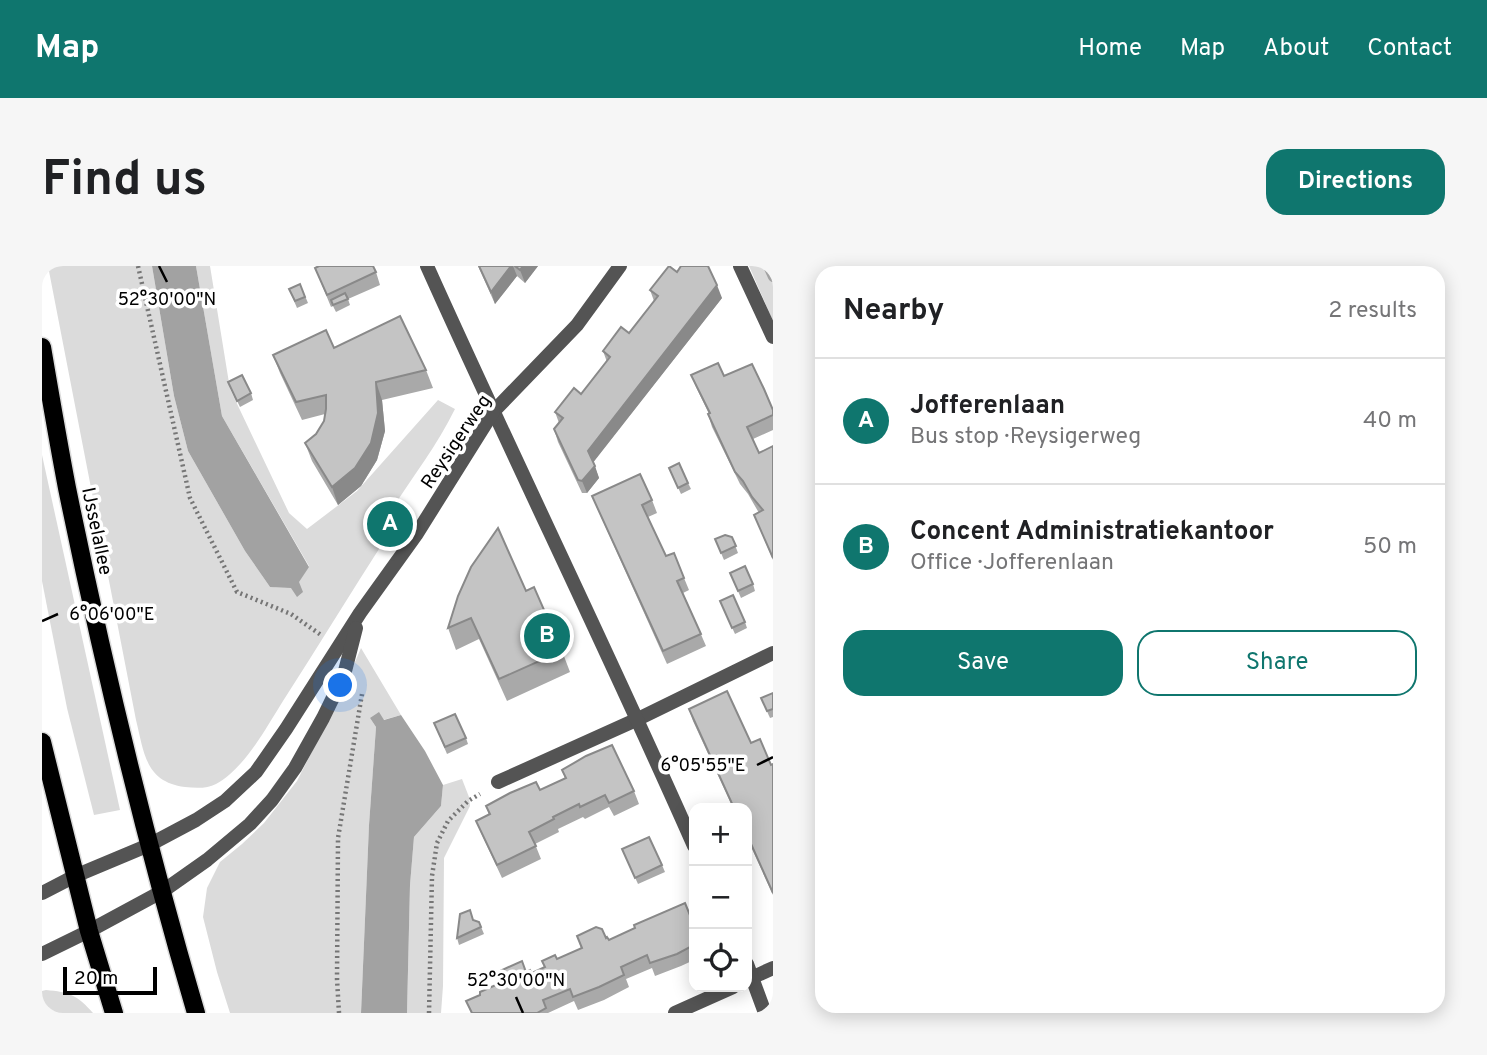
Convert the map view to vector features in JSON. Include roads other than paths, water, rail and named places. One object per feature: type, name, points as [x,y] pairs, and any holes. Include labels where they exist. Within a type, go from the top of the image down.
[{"type":"main road","name":"IJsselallee","points":[[42,347],[67,487],[111,690],[149,845],[195,1013]]},
{"type":"main road","points":[[42,742],[89,931],[114,1013]]},
{"type":"street","points":[[427,266],[689,835]]},
{"type":"street","name":"Reysigerweg","points":[[149,845],[196,820],[225,800],[256,772],[344,651],[360,613],[416,535],[493,412],[577,325],[620,266]]},
{"type":"street","points":[[740,266],[773,337]]},
{"type":"street","name":"Reysigerweg","points":[[163,891],[207,860],[250,824],[272,800],[295,768],[344,675],[344,651]]},
{"type":"street","points":[[498,782],[638,719],[773,653]]},
{"type":"street","points":[[42,893],[149,845]]},
{"type":"street","points":[[42,954],[163,891]]},
{"type":"street","points":[[752,978],[773,968]]},
{"type":"street","points":[[752,984],[765,1013]]},
{"type":"street","points":[[675,1013],[722,992]]},
{"type":"waterway","points":[[768,266],[773,277]]},
{"type":"place","name":"Jofferenlaan","points":[[390,524]]},
{"type":"place","name":"Concent Administratiekantoor","points":[[547,636]]}]
